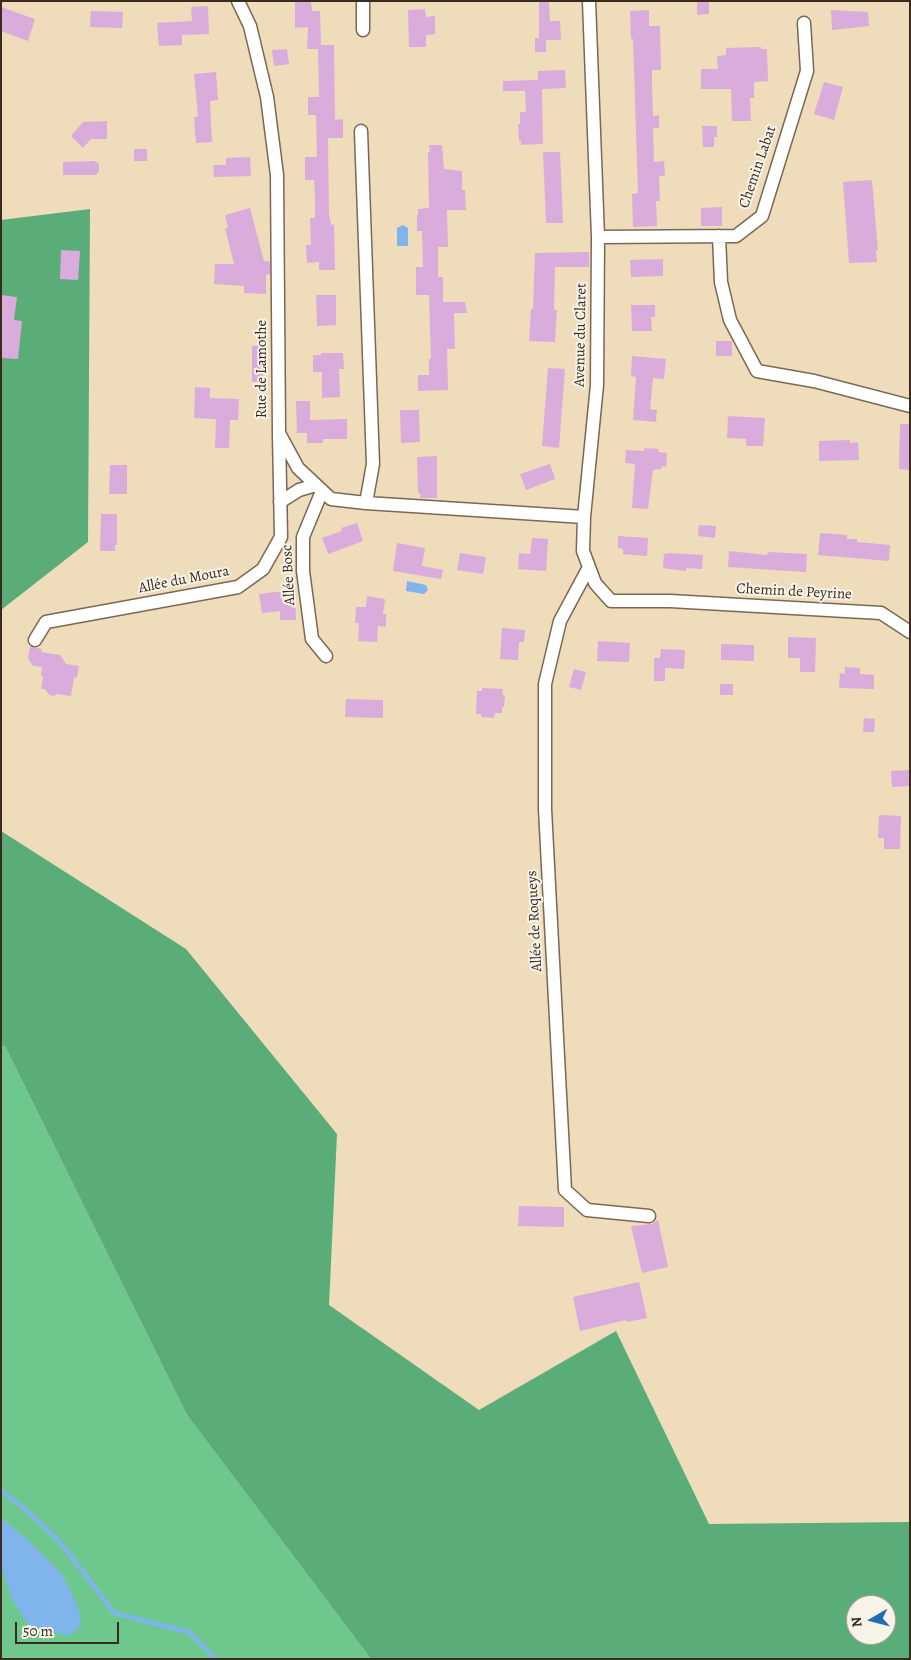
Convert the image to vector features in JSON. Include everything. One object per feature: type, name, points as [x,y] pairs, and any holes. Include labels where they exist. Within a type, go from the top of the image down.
[{"type":"street","name":"Rue de Lamothe","points":[[238,1],[250,26],[267,97],[277,176],[279,433],[298,468],[331,499],[584,518]]},
{"type":"street","points":[[363,1],[363,30]]},
{"type":"street","name":"Avenue du Claret","points":[[589,1],[598,237],[597,385],[584,518],[583,551],[595,583],[611,601],[670,601]]},
{"type":"street","name":"Chemin Labat","points":[[598,237],[736,236],[762,216],[807,71],[804,23]]},
{"type":"street","points":[[361,131],[373,464],[366,503]]},
{"type":"street","points":[[719,236],[722,282],[730,320],[758,371],[814,381],[910,406]]},
{"type":"street","name":"Allée du Moura","points":[[35,640],[46,622],[238,588],[264,569],[281,537],[279,433]]},
{"type":"street","points":[[280,502],[299,490],[319,488]]},
{"type":"street","name":"Allée Bosc","points":[[319,488],[303,537],[303,571],[312,639],[326,656]]},
{"type":"street","name":"Allée de Roqueys","points":[[589,567],[560,621],[545,684],[545,809],[565,1190],[587,1210],[648,1216]]},
{"type":"street","name":"Chemin de Peyrine","points":[[670,601],[881,613],[910,632]]},
{"type":"green space","points":[[90,209],[88,542],[1,610],[1,220]]},
{"type":"green space","points":[[1,831],[186,949],[337,1134],[329,1305],[479,1410],[616,1331],[709,1524],[910,1522],[910,1659],[371,1659],[187,1415],[5,1046],[1,1046]]},
{"type":"green space","points":[[1,1046],[5,1046],[187,1415],[371,1659],[1,1659]]},
{"type":"water","points":[[403,225],[408,228],[408,246],[397,246],[397,228]]},
{"type":"water","points":[[407,581],[426,585],[428,590],[424,594],[406,591]]},
{"type":"water","points":[[1,1518],[28,1540],[62,1574],[79,1609],[81,1625],[69,1636],[27,1624],[12,1599],[1,1564]]},
{"type":"building","points":[[295,1],[311,1],[312,11],[320,11],[321,45],[334,45],[335,120],[343,119],[343,138],[328,138],[329,218],[331,225],[334,224],[335,270],[319,270],[319,262],[307,263],[306,245],[311,245],[310,218],[315,218],[315,194],[314,180],[305,180],[305,157],[317,157],[316,115],[308,115],[308,97],[319,97],[318,49],[307,49],[308,27],[295,28]]},
{"type":"building","points":[[539,1],[549,1],[550,21],[560,21],[561,40],[546,40],[546,52],[535,52],[535,38],[539,38]]},
{"type":"building","points":[[697,1],[709,1],[709,14],[697,15]]},
{"type":"building","points":[[208,6],[209,34],[182,35],[182,45],[159,46],[157,23],[192,21],[191,7]]},
{"type":"building","points":[[1,7],[35,19],[28,41],[1,31]]},
{"type":"building","points":[[425,9],[426,17],[435,16],[435,34],[426,35],[426,47],[409,47],[408,10]]},
{"type":"building","points":[[649,10],[649,26],[660,26],[661,70],[652,70],[653,116],[659,115],[659,128],[653,128],[654,162],[664,161],[665,176],[659,176],[660,201],[656,201],[657,226],[633,227],[632,194],[638,193],[633,39],[631,39],[630,11]]},
{"type":"building","points":[[831,10],[868,12],[869,26],[832,30]]},
{"type":"building","points":[[91,11],[123,12],[122,28],[90,27]]},
{"type":"building","points":[[761,47],[761,49],[767,49],[768,81],[754,82],[754,98],[750,98],[751,121],[732,121],[731,89],[701,89],[701,69],[718,69],[717,56],[726,55],[726,48]]},
{"type":"building","points":[[287,49],[289,64],[274,66],[272,50]]},
{"type":"building","points":[[565,70],[566,88],[542,89],[543,144],[521,145],[518,124],[520,124],[520,112],[526,112],[525,91],[503,91],[503,81],[538,80],[538,71]]},
{"type":"building","points":[[216,72],[218,100],[210,101],[212,142],[196,143],[194,117],[198,117],[194,74]]},
{"type":"building","points":[[824,82],[843,87],[834,120],[814,114]]},
{"type":"building","points":[[107,121],[107,139],[91,139],[83,148],[71,136],[83,122]]},
{"type":"building","points":[[702,126],[717,126],[717,137],[714,137],[714,147],[703,147]]},
{"type":"building","points":[[429,145],[442,145],[444,169],[462,171],[462,190],[465,190],[466,210],[447,210],[448,247],[438,247],[438,277],[443,277],[443,302],[465,302],[467,313],[454,313],[455,349],[447,349],[448,390],[418,391],[418,375],[429,375],[429,359],[431,359],[429,295],[416,295],[416,267],[423,267],[422,231],[417,231],[417,215],[418,209],[429,208]]},
{"type":"building","points":[[134,149],[147,149],[147,161],[134,161]]},
{"type":"building","points":[[543,152],[560,152],[563,223],[546,223]]},
{"type":"building","points":[[250,157],[251,176],[214,177],[213,165],[226,165],[226,158]]},
{"type":"building","points":[[95,161],[99,164],[99,171],[96,175],[63,175],[63,162]]},
{"type":"building","points":[[872,180],[878,250],[876,250],[877,262],[849,263],[843,182]]},
{"type":"building","points":[[722,207],[722,226],[701,226],[701,208]]},
{"type":"building","points":[[250,208],[264,261],[270,262],[270,275],[266,274],[266,294],[244,293],[244,286],[214,284],[215,264],[234,264],[225,228],[228,228],[225,215]]},
{"type":"building","points":[[61,250],[80,251],[78,280],[60,279]]},
{"type":"building","points":[[589,252],[589,267],[555,267],[554,310],[557,310],[555,342],[529,341],[531,309],[533,309],[535,253]]},
{"type":"building","points":[[663,259],[663,276],[631,277],[630,260]]},
{"type":"building","points":[[1,295],[17,297],[14,320],[22,321],[18,359],[1,358]]},
{"type":"building","points":[[316,295],[336,295],[336,325],[317,326]]},
{"type":"building","points":[[631,305],[655,305],[655,317],[651,317],[652,331],[632,331]]},
{"type":"building","points":[[716,341],[732,341],[732,356],[716,356]]},
{"type":"building","points":[[252,346],[262,346],[263,382],[252,382]]},
{"type":"building","points":[[321,353],[343,353],[344,369],[339,369],[340,397],[322,398],[322,372],[313,372],[313,355],[321,355]]},
{"type":"building","points":[[632,356],[666,359],[664,379],[653,378],[650,409],[657,410],[656,422],[633,420],[636,377],[631,376]]},
{"type":"building","points":[[548,368],[565,369],[559,448],[542,446]]},
{"type":"building","points":[[195,387],[210,388],[210,398],[239,399],[238,420],[230,420],[229,448],[215,448],[216,419],[194,418]]},
{"type":"building","points":[[296,401],[310,401],[310,420],[347,419],[347,439],[323,439],[323,443],[307,443],[307,433],[297,433]]},
{"type":"building","points":[[400,410],[419,410],[420,442],[401,443]]},
{"type":"building","points":[[728,416],[765,418],[763,446],[746,446],[746,439],[727,438]]},
{"type":"building","points":[[900,424],[910,424],[910,470],[899,469]]},
{"type":"building","points":[[850,440],[850,443],[858,442],[859,460],[819,461],[819,441]]},
{"type":"building","points":[[644,448],[659,449],[659,452],[667,453],[666,467],[662,466],[661,469],[653,470],[648,509],[632,508],[635,464],[625,463],[626,450],[644,451]]},
{"type":"building","points":[[437,456],[437,498],[420,498],[420,493],[418,493],[417,457]]},
{"type":"building","points":[[550,464],[555,479],[526,490],[520,474]]},
{"type":"building","points":[[110,465],[127,465],[127,494],[109,494]]},
{"type":"building","points":[[101,514],[117,514],[117,545],[115,545],[115,551],[100,551]]},
{"type":"building","points":[[357,523],[363,541],[328,554],[322,538],[342,531],[341,528]]},
{"type":"building","points":[[699,525],[716,526],[715,538],[698,536]]},
{"type":"building","points":[[820,533],[847,535],[847,539],[857,539],[857,542],[890,545],[889,561],[818,555]]},
{"type":"building","points":[[618,536],[648,538],[647,556],[623,554],[623,549],[618,548]]},
{"type":"building","points":[[532,538],[548,539],[546,571],[518,569],[519,553],[530,554]]},
{"type":"building","points":[[397,543],[425,548],[422,566],[443,570],[441,579],[393,571]]},
{"type":"building","points":[[729,551],[767,555],[768,552],[807,554],[806,572],[728,567]]},
{"type":"building","points":[[460,553],[486,557],[483,574],[457,570]]},
{"type":"building","points":[[664,554],[703,555],[702,569],[686,568],[686,571],[663,568]]},
{"type":"building","points":[[295,590],[296,620],[280,620],[280,611],[262,613],[259,594]]},
{"type":"building","points":[[367,596],[385,599],[383,614],[386,614],[386,627],[378,626],[377,642],[358,641],[359,623],[355,623],[356,607],[366,607]]},
{"type":"building","points":[[502,628],[525,630],[524,642],[519,642],[518,660],[500,659]]},
{"type":"building","points":[[788,637],[816,638],[815,672],[800,672],[800,658],[788,658]]},
{"type":"building","points":[[598,641],[630,643],[629,662],[597,661]]},
{"type":"building","points":[[721,644],[754,645],[754,661],[721,660]]},
{"type":"building","points":[[30,647],[42,649],[41,652],[60,655],[66,664],[79,666],[77,678],[74,677],[71,696],[49,695],[45,689],[41,689],[42,667],[33,666],[28,658]]},
{"type":"building","points":[[661,649],[685,650],[684,669],[665,668],[665,681],[654,681],[654,658],[660,658]]},
{"type":"building","points":[[845,667],[860,668],[860,674],[874,675],[874,689],[839,688],[840,673],[845,674]]},
{"type":"building","points":[[574,669],[586,672],[581,690],[569,687]]},
{"type":"building","points":[[720,684],[733,684],[733,695],[720,695]]},
{"type":"building","points":[[482,688],[503,689],[502,695],[505,695],[504,707],[502,707],[502,713],[495,713],[494,718],[481,717],[481,714],[476,714],[477,691],[482,691]]},
{"type":"building","points":[[346,699],[383,700],[383,718],[345,717]]},
{"type":"building","points":[[864,718],[875,719],[874,732],[863,732]]},
{"type":"building","points":[[910,770],[910,786],[892,787],[891,771]]},
{"type":"building","points":[[879,815],[901,816],[900,849],[884,849],[884,838],[878,838]]},
{"type":"building","points":[[519,1206],[564,1207],[564,1227],[518,1226]]},
{"type":"building","points":[[658,1220],[668,1267],[642,1273],[631,1226],[652,1224]]},
{"type":"building","points":[[639,1282],[647,1318],[627,1322],[626,1320],[580,1331],[573,1297]]},
{"type":"waterway","points":[[1,1490],[58,1540],[114,1613],[189,1632],[216,1659]]}]
